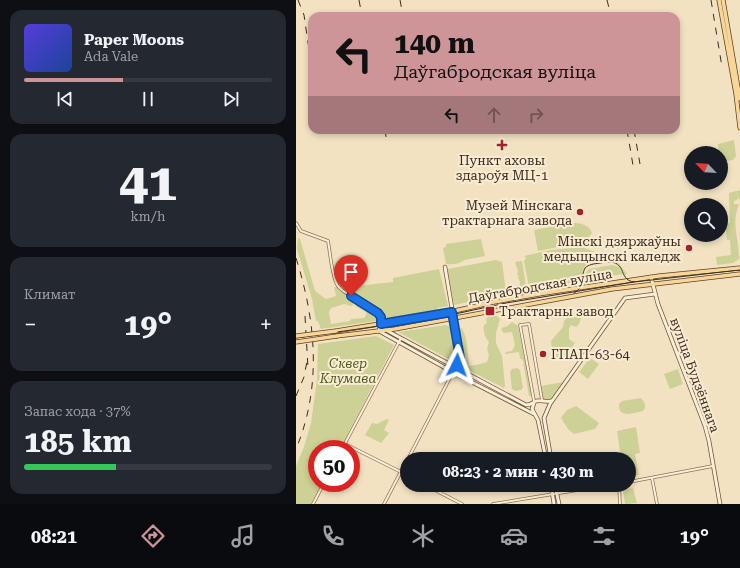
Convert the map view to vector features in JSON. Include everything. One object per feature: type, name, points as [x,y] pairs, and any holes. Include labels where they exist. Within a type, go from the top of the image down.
[{"type":"main road","points":[[719,0],[736,94],[740,128]]},
{"type":"main road","points":[[723,0],[740,99]]},
{"type":"main road","points":[[444,267],[460,358],[453,372]]},
{"type":"main road","name":"Даўгабродская вуліца","points":[[296,336],[381,324],[452,312],[502,301],[651,277],[739,267]]},
{"type":"main road","name":"Даўгабродская вуліца","points":[[296,342],[386,330],[612,289],[739,274]]},
{"type":"main road","name":"вуліца Будзённага","points":[[651,277],[655,294],[705,426],[720,504]]},
{"type":"main road","points":[[381,324],[379,331],[453,372],[540,416],[546,412],[625,298],[655,294]]},
{"type":"main road","points":[[381,324],[386,330],[526,405],[538,401],[549,402],[553,400]]},
{"type":"main road","points":[[426,357],[428,353]]},
{"type":"main road","points":[[542,402],[546,405],[544,422],[547,452]]},
{"type":"main road","points":[[534,403],[532,407],[538,420],[547,452]]},
{"type":"main road","points":[[554,504],[555,494]]},
{"type":"main road","points":[[555,494],[559,504]]},
{"type":"street","points":[[296,223],[301,231],[328,241],[332,269],[338,286],[357,301],[378,313],[381,317],[381,324]]},
{"type":"street","points":[[534,403],[520,326],[529,324],[542,402]]},
{"type":"street","points":[[347,440],[401,338]]},
{"type":"street","points":[[411,452],[453,372]]},
{"type":"street","points":[[360,452],[400,472]]},
{"type":"street","points":[[636,480],[713,466]]},
{"type":"street","points":[[384,504],[400,474]]},
{"type":"street","points":[[652,477],[657,504]]},
{"type":"street","points":[[313,504],[319,492]]},
{"type":"street","points":[[439,492],[462,504]]},
{"type":"street","points":[[493,504],[567,492]]},
{"type":"street","points":[[619,492],[620,504]]},
{"type":"green space","points":[[734,140],[736,156],[733,160],[728,161],[728,146],[718,146],[718,144]]},
{"type":"green space","points":[[740,190],[740,200],[737,198],[737,200],[734,201],[734,204],[739,204],[735,225],[739,259],[733,263],[717,265],[716,257],[731,255],[730,240],[728,240],[728,223],[730,223],[729,193]]},
{"type":"green space","points":[[572,223],[586,226],[592,233],[588,238],[582,237],[579,243],[538,251],[534,230]]},
{"type":"green space","points":[[298,238],[300,239],[315,291],[326,299],[336,296],[334,287],[337,287],[353,300],[353,305],[351,306],[344,304],[331,308],[329,312],[331,324],[350,321],[351,319],[364,318],[366,312],[355,306],[359,303],[378,316],[376,321],[321,329],[318,321],[316,321],[312,299],[297,249]]},
{"type":"green space","points":[[481,239],[485,256],[464,260],[456,264],[446,264],[443,248],[446,247],[446,244]]},
{"type":"green space","points":[[582,247],[617,261],[627,274],[625,275],[617,263],[612,261],[603,262],[602,260],[586,265],[581,281],[532,290],[529,287],[524,261],[526,258],[524,256],[551,250]]},
{"type":"green space","points":[[496,260],[502,262],[506,292],[504,295],[454,305],[448,269]]},
{"type":"green space","points":[[522,261],[526,286],[519,288],[520,282],[518,278],[519,276],[517,275],[518,271],[515,262]]},
{"type":"green space","points":[[612,265],[619,267],[623,274],[583,281],[584,275],[589,269]]},
{"type":"green space","points":[[439,269],[448,306],[437,308],[438,311],[435,312],[434,310],[403,316],[403,318],[387,319],[381,311],[348,291],[349,287],[393,282],[393,278]]},
{"type":"green space","points":[[490,316],[497,316],[500,319],[496,333],[496,343],[502,356],[504,388],[464,368],[461,365],[463,360],[463,350],[458,329],[462,328],[466,338],[469,366],[487,362],[489,355],[487,349],[489,342],[486,339],[484,325],[487,323],[486,319]]},
{"type":"green space","points":[[569,316],[581,318],[576,327],[571,325],[569,329],[569,339],[575,343],[566,355],[556,360],[553,358],[551,341],[563,327],[564,321]]},
{"type":"green space","points":[[512,322],[518,326],[532,396],[529,396],[523,361],[520,359],[519,352],[505,354],[506,352],[512,351],[515,345],[512,332],[504,333],[501,330],[503,327],[506,327]]},
{"type":"green space","points":[[446,325],[451,327],[456,357],[454,362],[398,332]]},
{"type":"green space","name":"Сквер Клумава","points":[[376,336],[394,345],[345,440],[308,440],[308,492],[317,492],[311,504],[296,504],[296,466],[304,447],[311,423],[317,380],[318,344]]},
{"type":"green space","points":[[590,358],[599,364],[588,379],[579,372]]},
{"type":"green space","points":[[517,368],[520,370],[523,388],[515,391],[512,389],[510,372],[512,369]]},
{"type":"green space","points":[[678,369],[683,384],[670,389],[664,374]]},
{"type":"green space","points":[[563,382],[550,400],[543,400],[541,386]]},
{"type":"green space","points":[[641,398],[645,404],[643,411],[627,414],[621,412],[619,409],[619,404],[622,401]]},
{"type":"green space","points":[[576,406],[599,423],[595,429],[574,434],[568,429],[561,418],[567,410]]},
{"type":"green space","points":[[387,419],[389,420],[384,430],[389,433],[381,443],[365,435],[372,423],[377,424]]},
{"type":"green space","points":[[636,427],[640,453],[620,452],[617,431]]},
{"type":"green space","points":[[636,459],[639,475],[636,476]]},
{"type":"green space","points":[[623,492],[634,492],[637,503],[625,504]]},
{"type":"tram line","points":[[574,293],[580,288],[585,268],[594,264],[609,262],[615,263],[622,270],[625,277],[634,282]]},
{"type":"tram line","points":[[296,338],[441,317],[506,303],[634,282],[740,270]]},
{"type":"railway","points":[[298,0],[304,15],[308,42]]},
{"type":"railway","points":[[359,0],[361,12]]},
{"type":"railway","points":[[400,0],[402,12]]},
{"type":"railway","points":[[607,0],[610,12]]},
{"type":"railway","points":[[711,0],[722,67]]},
{"type":"railway","points":[[386,134],[387,143]]},
{"type":"railway","points":[[628,134],[634,171]]},
{"type":"railway","points":[[635,134],[640,164]]},
{"type":"railway","points":[[296,258],[308,306],[312,330],[313,354],[313,378],[310,402],[296,449]]},
{"type":"railway","points":[[305,316],[308,368]]},
{"type":"railway","points":[[296,396],[304,377],[307,361]]},
{"type":"place","name":"Пункт аховы здароўя МЦ-1","points":[[502,145]]},
{"type":"place","name":"Музей Мінскага трактарнага завода","points":[[580,212]]},
{"type":"place","name":"Мінскі дзяржаўны медыцынскі каледж","points":[[689,248]]},
{"type":"place","name":"Трактарны завод","points":[[490,311]]},
{"type":"place","name":"ГПАП-63-64","points":[[543,354]]},
{"type":"route","points":[[351,296],[378,313],[381,317],[381,324],[452,312],[460,358],[457,365]]}]
